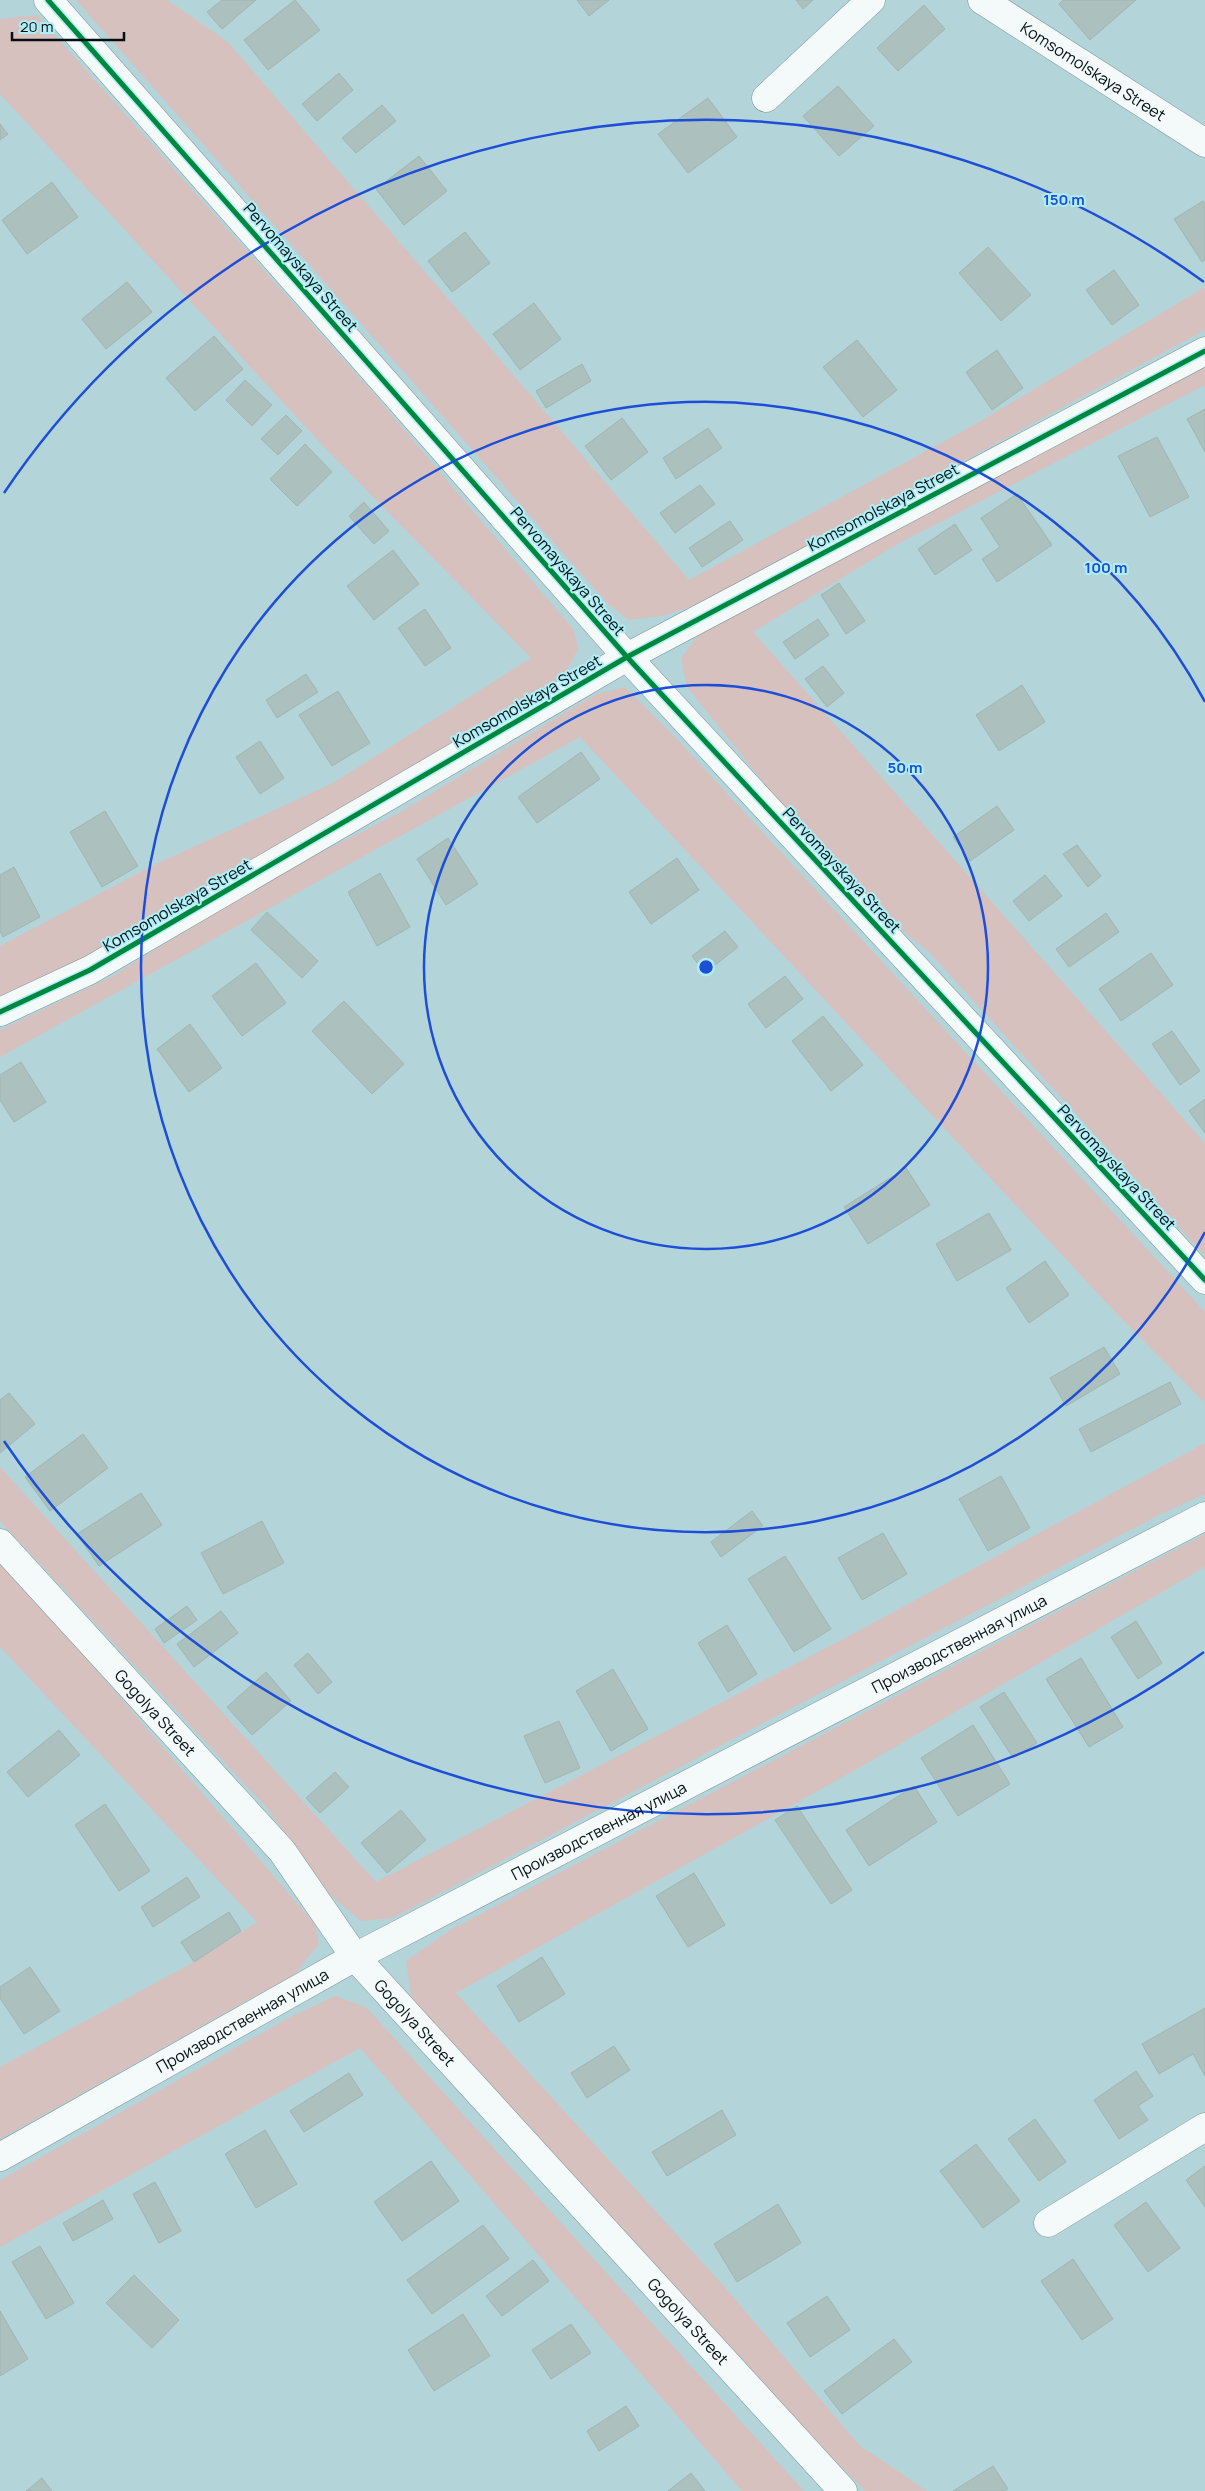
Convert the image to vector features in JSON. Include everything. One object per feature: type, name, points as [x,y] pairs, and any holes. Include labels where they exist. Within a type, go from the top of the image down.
[{"type":"street","name":"Pervomayskaya Street","points":[[48,0],[627,657],[1205,1280]]},
{"type":"street","points":[[766,98],[871,0]]},
{"type":"street","name":"Komsomolskaya Street","points":[[982,0],[1205,143]]},
{"type":"street","name":"Komsomolskaya Street","points":[[0,1012],[90,970],[627,657],[1205,351]]},
{"type":"street","name":"Производственная улица","points":[[0,2157],[355,1957],[1205,1516]]},
{"type":"street","name":"Gogolya Street","points":[[0,1543],[282,1850],[355,1957],[843,2491]]},
{"type":"street","points":[[1048,2223],[1205,2127]]},
{"type":"shaded area","points":[[76,0],[167,0],[228,42],[689,580],[974,425],[1205,287],[1205,330],[702,603],[662,616],[629,620],[607,603]]},
{"type":"shaded area","points":[[37,15],[373,393],[574,630],[578,649],[565,674],[348,813],[241,866],[81,960],[0,999],[0,946],[154,865],[333,783],[531,658],[324,447],[0,94],[0,19]]},
{"type":"shaded area","points":[[1205,361],[1205,385],[896,545],[753,632],[1205,1143],[1205,1256],[928,951],[880,913],[785,809],[687,687],[681,658],[698,635]]},
{"type":"shaded area","points":[[625,687],[675,737],[1205,1312],[1205,1403],[1116,1313],[580,737],[0,1057],[0,1030],[113,976],[272,877],[397,814],[596,694]]},
{"type":"shaded area","points":[[1205,1443],[1205,1494],[1159,1515],[393,1918],[361,1921],[331,1896],[266,1807],[0,1521],[0,1467],[376,1882],[851,1635]]},
{"type":"shaded area","points":[[1205,1534],[1205,1567],[857,1769],[456,1993],[723,2285],[859,2445],[927,2491],[865,2491],[846,2471],[792,2433],[412,2002],[406,1961],[450,1930]]},
{"type":"shaded area","points":[[0,1558],[315,1924],[319,1944],[295,1974],[0,2139],[0,2067],[194,1962],[257,1922],[0,1647]]},
{"type":"shaded area","points":[[335,1996],[366,2007],[804,2491],[742,2491],[360,2048],[0,2247],[0,2180],[292,2016]]},
{"type":"building","points":[[222,0],[256,0],[222,29],[207,12]]},
{"type":"building","points":[[295,0],[320,30],[268,70],[244,40]]},
{"type":"building","points":[[577,0],[609,0],[589,16]]},
{"type":"building","points":[[796,0],[813,0],[803,9]]},
{"type":"building","points":[[1063,0],[1136,0],[1090,40],[1059,4]]},
{"type":"building","points":[[924,5],[945,29],[898,71],[877,48]]},
{"type":"building","points":[[339,73],[353,90],[317,121],[302,104]]},
{"type":"building","points":[[838,86],[874,126],[839,156],[803,116]]},
{"type":"building","points":[[708,98],[737,137],[688,173],[658,134]]},
{"type":"building","points":[[382,105],[396,121],[356,153],[342,138]]},
{"type":"building","points":[[0,124],[8,134],[0,140]]},
{"type":"building","points":[[419,156],[447,191],[404,225],[376,189]]},
{"type":"building","points":[[52,182],[78,217],[27,254],[2,220]]},
{"type":"building","points":[[1203,201],[1205,204],[1205,260],[1202,262],[1174,219]]},
{"type":"building","points":[[465,232],[490,263],[452,292],[428,261]]},
{"type":"building","points":[[988,247],[1031,295],[1001,321],[959,273]]},
{"type":"building","points":[[1114,270],[1139,305],[1112,325],[1086,290]]},
{"type":"building","points":[[127,282],[152,312],[106,349],[82,319]]},
{"type":"building","points":[[534,303],[561,339],[520,370],[493,334]]},
{"type":"building","points":[[214,336],[243,369],[195,411],[166,378]]},
{"type":"building","points":[[857,340],[897,390],[863,417],[823,367]]},
{"type":"building","points":[[997,350],[1023,388],[992,410],[966,372]]},
{"type":"building","points":[[582,364],[591,381],[546,408],[536,391]]},
{"type":"building","points":[[245,380],[272,405],[252,426],[226,400]]},
{"type":"building","points":[[1205,409],[1205,452],[1187,419]]},
{"type":"building","points":[[286,415],[302,431],[278,455],[261,439]]},
{"type":"building","points":[[622,418],[648,452],[611,480],[585,446]]},
{"type":"building","points":[[708,428],[722,448],[676,479],[663,458]]},
{"type":"building","points":[[1157,437],[1189,497],[1150,517],[1118,456]]},
{"type":"building","points":[[305,444],[332,472],[297,506],[270,479]]},
{"type":"building","points":[[700,485],[715,504],[675,533],[660,513]]},
{"type":"building","points":[[1017,494],[1052,545],[997,582],[982,559],[1000,547],[981,518]]},
{"type":"building","points":[[364,502],[389,531],[374,544],[349,516]]},
{"type":"building","points":[[730,521],[743,540],[702,567],[689,548]]},
{"type":"building","points":[[955,524],[972,550],[935,575],[918,549]]},
{"type":"building","points":[[393,550],[419,584],[374,620],[347,586]]},
{"type":"building","points":[[839,583],[865,621],[846,634],[821,595]]},
{"type":"building","points":[[425,609],[451,648],[425,666],[398,628]]},
{"type":"building","points":[[818,619],[829,635],[795,659],[783,642]]},
{"type":"building","points":[[823,666],[844,693],[827,707],[805,679]]},
{"type":"building","points":[[306,674],[318,692],[277,718],[266,700]]},
{"type":"building","points":[[1022,685],[1045,722],[999,751],[976,715]]},
{"type":"building","points":[[338,691],[370,743],[332,766],[299,715]]},
{"type":"building","points":[[260,741],[284,778],[260,794],[236,757]]},
{"type":"building","points":[[581,752],[600,779],[537,823],[518,797]]},
{"type":"building","points":[[997,806],[1014,830],[970,861],[953,837]]},
{"type":"building","points":[[105,811],[138,866],[102,887],[70,832]]},
{"type":"building","points":[[448,838],[478,884],[446,905],[417,859]]},
{"type":"building","points":[[1077,845],[1101,876],[1088,887],[1063,854]]},
{"type":"building","points":[[677,858],[699,890],[651,924],[629,892]]},
{"type":"building","points":[[14,867],[40,917],[3,937],[0,931],[0,875]]},
{"type":"building","points":[[380,873],[410,927],[377,946],[348,892]]},
{"type":"building","points":[[1045,875],[1062,896],[1029,921],[1013,901]]},
{"type":"building","points":[[267,912],[318,961],[302,978],[251,930]]},
{"type":"building","points":[[1106,913],[1119,932],[1069,967],[1056,949]]},
{"type":"building","points":[[725,931],[738,947],[705,973],[692,956]]},
{"type":"building","points":[[1151,953],[1173,985],[1121,1021],[1099,989]]},
{"type":"building","points":[[256,963],[286,1003],[242,1036],[212,996]]},
{"type":"building","points":[[785,976],[803,999],[766,1028],[748,1004]]},
{"type":"building","points":[[344,1001],[404,1064],[372,1094],[312,1031]]},
{"type":"building","points":[[823,1016],[863,1065],[831,1091],[792,1041]]},
{"type":"building","points":[[190,1024],[222,1068],[189,1092],[157,1049]]},
{"type":"building","points":[[1172,1031],[1200,1071],[1180,1085],[1152,1044]]},
{"type":"building","points":[[21,1062],[46,1102],[14,1122],[0,1100],[0,1075]]},
{"type":"building","points":[[1205,1099],[1205,1133],[1189,1111]]},
{"type":"building","points":[[906,1168],[930,1205],[868,1244],[844,1207]]},
{"type":"building","points":[[989,1213],[1011,1250],[957,1281],[936,1244]]},
{"type":"building","points":[[1045,1261],[1069,1295],[1029,1323],[1006,1288]]},
{"type":"building","points":[[1104,1347],[1120,1374],[1066,1406],[1050,1378]]},
{"type":"building","points":[[1170,1382],[1181,1404],[1091,1452],[1079,1429]]},
{"type":"building","points":[[9,1393],[35,1424],[0,1453],[0,1400]]},
{"type":"building","points":[[83,1434],[108,1468],[50,1511],[25,1477]]},
{"type":"building","points":[[1001,1476],[1030,1528],[988,1551],[959,1499]]},
{"type":"building","points":[[141,1493],[162,1525],[99,1566],[77,1534]]},
{"type":"building","points":[[752,1511],[763,1526],[721,1557],[711,1542]]},
{"type":"building","points":[[262,1521],[284,1563],[223,1594],[201,1553]]},
{"type":"building","points":[[883,1533],[907,1574],[862,1600],[838,1558]]},
{"type":"building","points":[[785,1556],[831,1629],[794,1652],[748,1579]]},
{"type":"building","points":[[187,1606],[197,1620],[164,1643],[155,1629]]},
{"type":"building","points":[[221,1611],[238,1633],[194,1667],[177,1644]]},
{"type":"building","points":[[1136,1621],[1162,1663],[1138,1679],[1111,1637]]},
{"type":"building","points":[[727,1625],[757,1674],[728,1692],[698,1643]]},
{"type":"building","points":[[308,1653],[332,1682],[318,1694],[294,1665]]},
{"type":"building","points":[[1081,1658],[1123,1727],[1089,1747],[1046,1679]]},
{"type":"building","points":[[613,1669],[648,1729],[611,1751],[576,1691]]},
{"type":"building","points":[[266,1672],[291,1701],[252,1735],[227,1707]]},
{"type":"building","points":[[1004,1692],[1037,1743],[1013,1758],[980,1707]]},
{"type":"building","points":[[559,1721],[580,1768],[545,1783],[524,1736]]},
{"type":"building","points":[[973,1725],[1010,1784],[958,1816],[921,1758]]},
{"type":"building","points":[[59,1730],[80,1755],[28,1797],[7,1772]]},
{"type":"building","points":[[335,1772],[349,1787],[320,1813],[306,1798]]},
{"type":"building","points":[[914,1786],[937,1822],[869,1866],[846,1830]]},
{"type":"building","points":[[105,1804],[150,1871],[119,1891],[75,1825]]},
{"type":"building","points":[[797,1806],[852,1890],[831,1904],[775,1820]]},
{"type":"building","points":[[401,1810],[426,1840],[387,1873],[361,1843]]},
{"type":"building","points":[[694,1873],[725,1925],[688,1947],[656,1896]]},
{"type":"building","points":[[187,1877],[200,1897],[153,1927],[141,1907]]},
{"type":"building","points":[[229,1912],[241,1931],[194,1962],[181,1942]]},
{"type":"building","points":[[542,1957],[565,1994],[519,2022],[497,1986]]},
{"type":"building","points":[[30,1967],[60,2011],[24,2034],[0,1998],[0,1987]]},
{"type":"building","points":[[1205,2008],[1205,2076],[1193,2054],[1159,2074],[1142,2044]]},
{"type":"building","points":[[614,2046],[630,2070],[587,2098],[571,2073]]},
{"type":"building","points":[[1136,2071],[1153,2096],[1138,2106],[1148,2120],[1119,2139],[1094,2100]]},
{"type":"building","points":[[349,2073],[363,2095],[304,2132],[290,2111]]},
{"type":"building","points":[[722,2110],[736,2135],[667,2176],[652,2152]]},
{"type":"building","points":[[1035,2119],[1066,2162],[1039,2181],[1008,2139]]},
{"type":"building","points":[[265,2130],[297,2184],[256,2208],[225,2154]]},
{"type":"building","points":[[976,2144],[1020,2201],[983,2228],[940,2171]]},
{"type":"building","points":[[431,2161],[459,2201],[402,2241],[374,2202]]},
{"type":"building","points":[[1205,2166],[1205,2207],[1186,2180]]},
{"type":"building","points":[[155,2182],[181,2231],[159,2243],[133,2194]]},
{"type":"building","points":[[103,2200],[113,2219],[73,2241],[63,2223]]},
{"type":"building","points":[[1146,2202],[1180,2248],[1148,2272],[1114,2225]]},
{"type":"building","points":[[778,2204],[801,2243],[737,2282],[714,2244]]},
{"type":"building","points":[[483,2225],[509,2259],[432,2314],[407,2280]]},
{"type":"building","points":[[40,2246],[74,2303],[46,2319],[12,2262]]},
{"type":"building","points":[[1073,2259],[1113,2319],[1082,2340],[1041,2281]]},
{"type":"building","points":[[533,2260],[549,2281],[502,2316],[486,2296]]},
{"type":"building","points":[[134,2275],[179,2320],[152,2348],[106,2303]]},
{"type":"building","points":[[827,2296],[850,2330],[810,2357],[787,2323]]},
{"type":"building","points":[[0,2311],[28,2359],[0,2376]]},
{"type":"building","points":[[463,2314],[490,2356],[434,2391],[408,2350]]},
{"type":"building","points":[[571,2324],[591,2353],[551,2379],[532,2350]]},
{"type":"building","points":[[894,2339],[912,2362],[842,2414],[824,2391]]},
{"type":"building","points":[[626,2406],[639,2426],[599,2451],[587,2431]]},
{"type":"building","points":[[993,2466],[1008,2489],[1004,2491],[953,2491]]},
{"type":"building","points":[[691,2473],[705,2491],[668,2491]]},
{"type":"building","points":[[42,2478],[52,2491],[26,2491]]},
{"type":"cycle path","points":[[48,0],[627,657],[1205,1280]]},
{"type":"cycle path","points":[[0,1012],[90,970],[627,657],[1205,351]]}]
